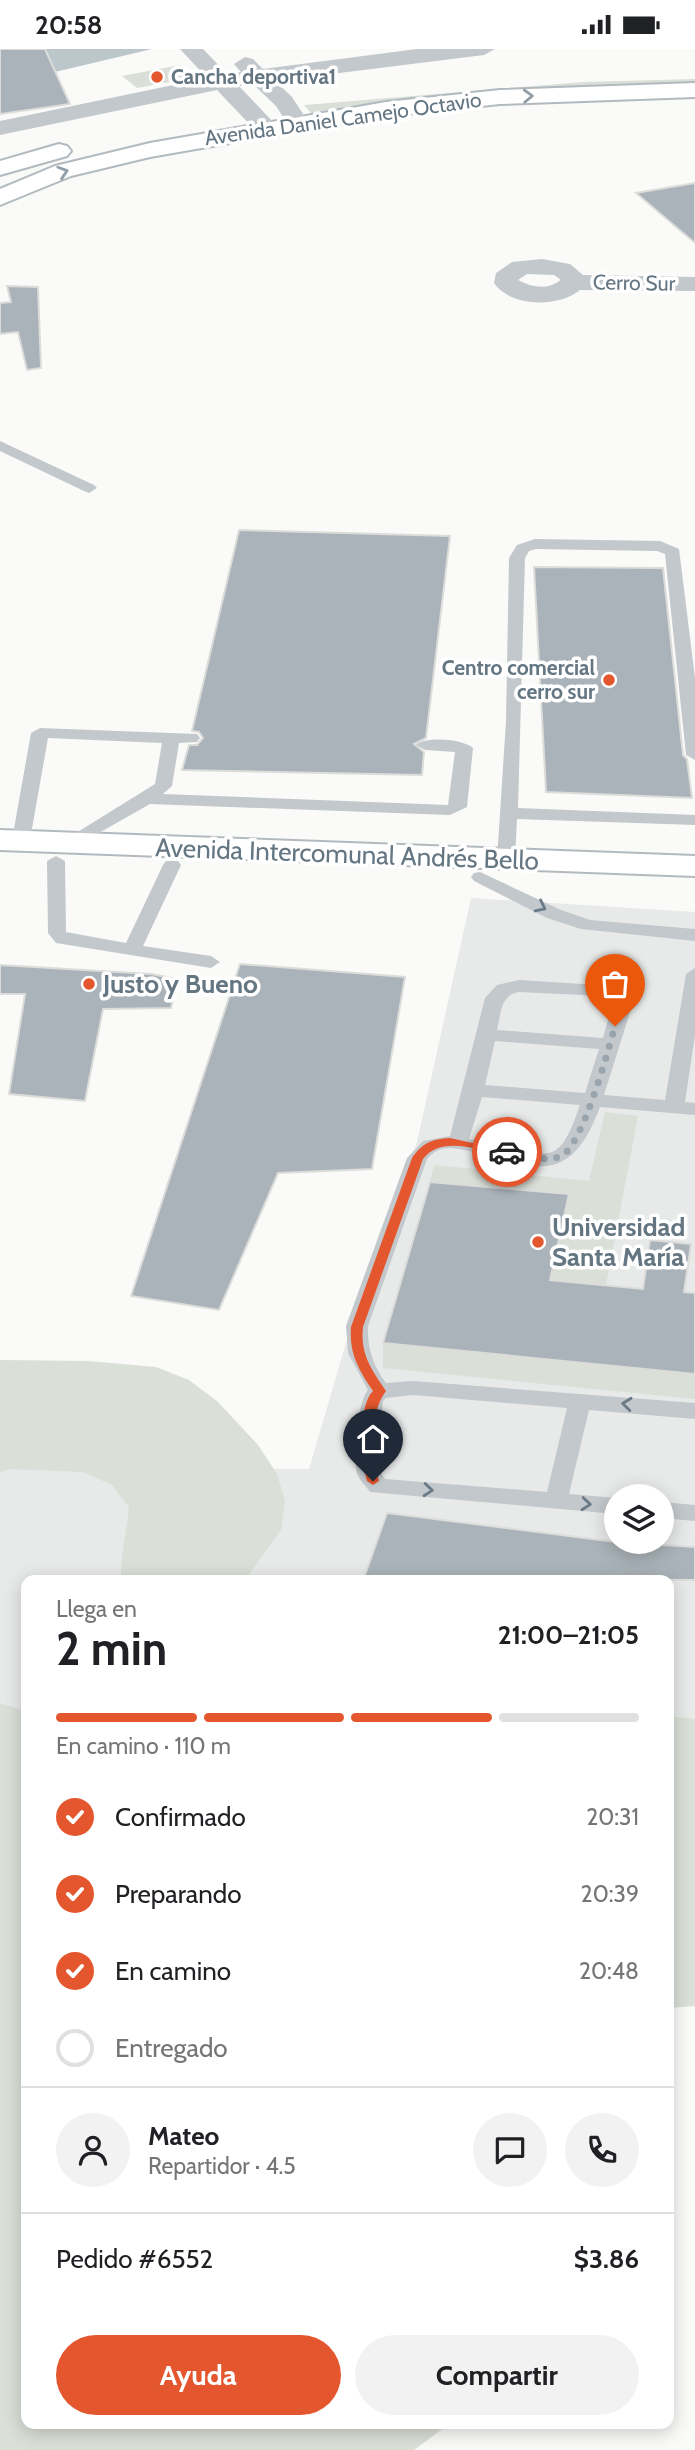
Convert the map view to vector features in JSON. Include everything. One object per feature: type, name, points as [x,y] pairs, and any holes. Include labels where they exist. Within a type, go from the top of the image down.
[{"type":"main road","name":"Avenida Daniel Camejo Octavio","points":[[339,95],[449,82],[695,72]]},
{"type":"main road","name":"Avenida Daniel Camejo Octavio","points":[[0,198],[63,171],[267,128],[386,109],[500,97],[695,90]]},
{"type":"main road","name":"Avenida Daniel Camejo Octavio","points":[[221,114],[311,99]]},
{"type":"main road","name":"Avenida Daniel Camejo Octavio","points":[[126,133],[180,122]]},
{"type":"main road","points":[[0,168],[100,139]]},
{"type":"main road","name":"Avenida Intercomunal Andrés Bello","points":[[7,847],[172,865],[493,869],[695,866]]},
{"type":"main road","name":"Avenida Intercomunal Andrés Bello","points":[[65,852],[493,869],[695,886]]},
{"type":"street","points":[[191,49],[267,128]]},
{"type":"street","points":[[228,49],[260,76],[284,102],[298,123]]},
{"type":"street","points":[[0,128],[165,90],[402,56],[484,49]]},
{"type":"street","name":"Cerro Sur","points":[[574,282],[695,284]]},
{"type":"lane","points":[[0,445],[89,488]]},
{"type":"lane","points":[[695,755],[673,552],[660,546],[535,544],[523,548],[517,558],[509,813],[493,869],[554,914],[588,925],[695,935]]},
{"type":"lane","points":[[7,847],[40,733],[191,738]]},
{"type":"lane","points":[[170,738],[163,786],[65,852],[57,933],[63,939],[211,962]]},
{"type":"lane","points":[[147,799],[436,809],[458,807],[464,748],[425,745]]},
{"type":"lane","points":[[509,813],[695,820]]},
{"type":"lane","points":[[132,950],[172,865]]},
{"type":"lane","points":[[674,1107],[695,974]]},
{"type":"lane","points":[[380,1391],[363,1366],[355,1346],[357,1327],[417,1158],[425,1148],[435,1143],[458,1143],[541,1158],[559,1157],[570,1150],[593,1100],[621,1009],[619,997],[607,990],[519,986],[504,989],[495,998],[474,1090],[458,1143]]},
{"type":"lane","points":[[487,1034],[610,1044]]},
{"type":"lane","points":[[474,1090],[695,1109]]},
{"type":"lane","points":[[604,1505],[378,1486],[368,1473],[367,1459],[372,1399],[380,1391],[413,1388],[695,1411]]},
{"type":"lane","points":[[556,1501],[580,1400]]},
{"type":"lane","points":[[674,1511],[695,1513]]},
{"type":"shaded area","points":[[34,49],[152,49],[0,85],[0,57]]},
{"type":"shaded area","name":"Cancha deportiva1","points":[[180,65],[192,78],[137,88],[122,76]]},
{"type":"shaded area","points":[[695,79],[695,88],[537,92],[312,114],[304,105],[583,82]]},
{"type":"shaded area","name":"Universidad Santa María","points":[[471,898],[695,912],[695,1732],[674,1730],[674,1575],[21,1575],[21,1746],[0,1752],[0,1466],[309,1469],[346,1343],[417,1142]]},
{"type":"shaded area","points":[[605,1112],[638,1116],[606,1285],[405,1266],[411,1248],[554,1262],[569,1194],[430,1182],[434,1165],[589,1181]]},
{"type":"shaded area","points":[[383,1343],[695,1374],[695,1399],[383,1368]]},
{"type":"shaded area","points":[[0,1360],[88,1361],[156,1367],[189,1380],[217,1401],[258,1445],[277,1474],[285,1501],[281,1530],[249,1575],[121,1575],[129,1507],[112,1485],[83,1472],[9,1469],[0,1472]]},
{"type":"shaded area","points":[[0,1703],[21,1709],[21,2429],[442,2429],[414,2450],[0,2450]]},
{"type":"shaded area","points":[[674,1717],[695,1719],[695,2006],[674,2008]]},
{"type":"building","points":[[0,49],[45,49],[70,104],[0,114]]},
{"type":"building","points":[[695,183],[695,243],[636,193]]},
{"type":"building","points":[[7,286],[38,287],[41,368],[27,370],[18,332],[0,334],[0,303],[11,302]]},
{"type":"building","points":[[239,530],[450,536],[426,738],[414,744],[424,752],[422,775],[182,770],[189,745],[197,745],[203,738],[199,732],[192,731]]},
{"type":"building","name":"Centro comercial cerro sur","points":[[534,567],[663,568],[683,755],[687,759],[692,798],[546,792]]},
{"type":"building","points":[[240,964],[405,977],[372,1169],[278,1173],[219,1310],[131,1296]]},
{"type":"building","points":[[0,965],[151,974],[178,979],[171,1008],[103,1009],[85,1101],[9,1094],[25,994],[0,994]]},
{"type":"building","points":[[430,1182],[569,1194],[550,1280],[643,1289],[650,1240],[691,1244],[684,1292],[695,1293],[695,1374],[383,1343]]},
{"type":"building","points":[[387,1513],[604,1540],[604,1554],[674,1554],[674,1546],[695,1547],[695,1580],[674,1580],[674,1575],[365,1575]]},
{"type":"way so far","points":[[507,1152],[541,1158],[559,1157],[570,1150],[593,1100],[615,1026]]},
{"type":"place","name":"Cancha deportiva1","points":[[157,77]]},
{"type":"place","name":"Centro comercial cerro sur","points":[[609,680]]},
{"type":"place","name":"Justo y Bueno","points":[[89,984]]},
{"type":"place","name":"Universidad Santa María","points":[[538,1242]]},
{"type":"route","points":[[373,1481],[368,1473],[367,1459],[372,1399],[380,1391],[363,1366],[355,1346],[357,1327],[417,1158],[425,1148],[435,1143],[450,1142],[507,1152]]}]
